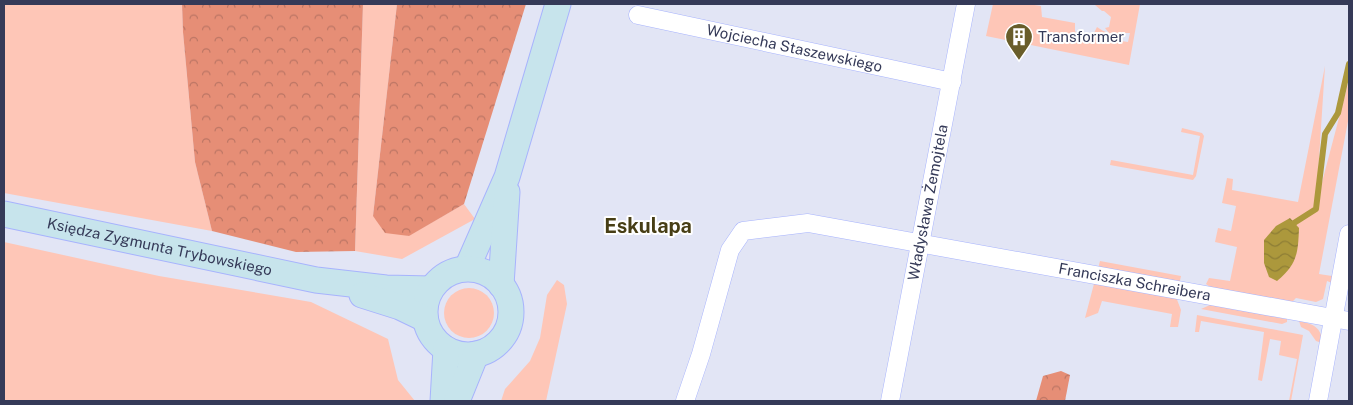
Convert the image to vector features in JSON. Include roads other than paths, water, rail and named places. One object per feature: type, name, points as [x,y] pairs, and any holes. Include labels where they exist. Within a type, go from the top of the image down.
[{"type":"street","points":[[467,268],[508,177],[558,4]]},
{"type":"street","name":"Władysława Żemojtela","points":[[890,401],[966,4]]},
{"type":"street","name":"Wojciecha Staszewskiego","points":[[638,15],[952,82]]},
{"type":"street","points":[[501,285],[508,177]]},
{"type":"street","name":"Księdza Zygmunta Trybowskiego","points":[[4,214],[316,280],[386,288],[431,289]]},
{"type":"street","name":"Franciszka Schreibera","points":[[685,401],[701,354],[730,250],[743,231],[808,223],[1341,319]]},
{"type":"street","points":[[1318,401],[1341,319],[1349,234]]},
{"type":"street","points":[[467,268],[482,271],[494,277],[501,285],[509,298],[512,312],[503,338],[494,347],[482,353],[468,356],[455,354],[431,336],[425,323],[425,302],[431,289],[440,278],[453,271],[467,268]]},
{"type":"street","name":"Księdza Zygmunta Trybowskiego","points":[[316,280],[400,307],[425,319]]},
{"type":"street","points":[[443,401],[446,349]]},
{"type":"street","points":[[457,401],[476,354]]},
{"type":"water","points":[[1290,218],[1299,228],[1297,252],[1289,269],[1277,281],[1269,277],[1264,263],[1264,240],[1276,226]]},
{"type":"waterway","points":[[1294,223],[1316,209],[1325,134],[1338,113],[1349,64]]},
{"type":"place","name":"Transformer","points":[[1019,61]]},
{"type":"district","name":"Eskulapa","points":[[648,226]]}]
